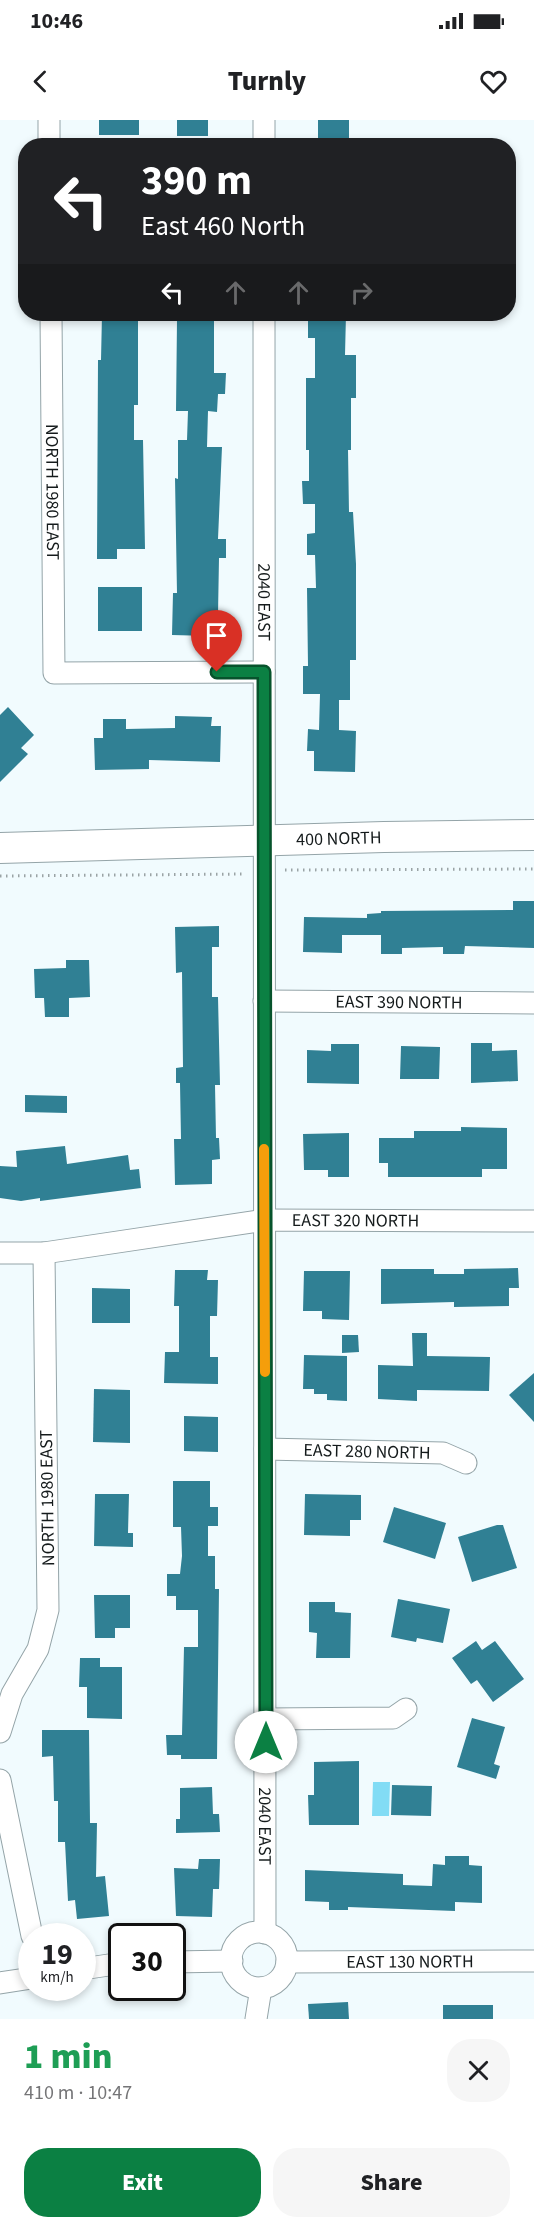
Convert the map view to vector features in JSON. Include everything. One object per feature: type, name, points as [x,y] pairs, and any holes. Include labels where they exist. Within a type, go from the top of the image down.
[{"type":"main road","name":"400 NORTH","points":[[0,848],[384,837],[534,836]]},
{"type":"street","points":[[49,120],[49,138]]},
{"type":"street","points":[[264,120],[264,138]]},
{"type":"street","name":"NORTH 1980 EAST","points":[[51,321],[54,673],[264,672]]},
{"type":"street","name":"2040 EAST","points":[[264,321],[266,1933]]},
{"type":"street","name":"EAST 390 NORTH","points":[[264,1001],[534,1003]]},
{"type":"street","name":"EAST 320 NORTH","points":[[0,1253],[44,1253],[265,1220],[534,1221]]},
{"type":"street","name":"NORTH 1980 EAST","points":[[0,1732],[12,1694],[38,1649],[48,1610],[44,1253]]},
{"type":"street","name":"EAST 280 NORTH","points":[[265,1449],[443,1453],[466,1463]]},
{"type":"street","points":[[266,1719],[393,1718],[406,1709]]},
{"type":"street","points":[[0,1780],[29,1923]]},
{"type":"street","points":[[266,1933],[279,1940],[287,1962],[282,1977],[276,1983],[261,1988],[244,1983],[233,1970],[232,1961],[233,1953],[242,1939],[249,1934],[266,1933]]},
{"type":"street","points":[[186,1962],[232,1961]]},
{"type":"street","name":"EAST 130 NORTH","points":[[287,1962],[534,1961]]},
{"type":"street","points":[[0,1983],[18,1980]]},
{"type":"street","points":[[256,2019],[261,1988]]},
{"type":"path","points":[[283,869],[286,872],[534,870]]},
{"type":"path","points":[[0,876],[243,874]]},
{"type":"shaded area","points":[[373,1782],[390,1782],[389,1816],[372,1816]]},
{"type":"building","points":[[99,120],[139,120],[139,135],[99,135]]},
{"type":"building","points":[[177,120],[208,120],[208,136],[177,136]]},
{"type":"building","points":[[318,120],[349,120],[349,138],[318,138]]},
{"type":"building","points":[[102,321],[138,321],[138,405],[134,405],[134,440],[143,440],[145,549],[117,549],[117,559],[97,559],[98,360],[101,360]]},
{"type":"building","points":[[177,321],[214,321],[214,373],[226,373],[225,394],[218,394],[217,412],[208,411],[207,447],[222,447],[218,539],[226,539],[226,558],[219,558],[218,614],[210,614],[210,636],[172,635],[173,593],[177,593],[175,478],[178,479],[178,440],[187,440],[188,411],[176,411]]},
{"type":"building","points":[[308,321],[346,321],[345,355],[356,355],[356,398],[351,398],[351,450],[348,450],[349,512],[353,512],[356,564],[356,660],[350,660],[350,700],[339,700],[339,730],[356,731],[355,772],[314,771],[314,751],[307,751],[308,729],[319,730],[320,694],[303,694],[303,666],[308,666],[307,588],[316,588],[315,555],[307,555],[307,534],[315,533],[315,504],[303,504],[302,481],[309,481],[309,450],[306,450],[306,378],[315,378],[315,338],[308,338]]},
{"type":"building","points":[[98,587],[142,587],[142,631],[98,631]]},
{"type":"building","points":[[8,707],[34,735],[21,748],[28,754],[0,782],[0,715]]},
{"type":"building","points":[[175,716],[212,717],[211,726],[221,726],[220,762],[149,760],[149,769],[95,770],[94,738],[103,738],[103,719],[126,719],[126,729],[175,728]]},
{"type":"building","points":[[513,901],[534,901],[534,948],[465,946],[464,954],[443,954],[443,947],[402,948],[402,954],[381,954],[381,935],[342,935],[342,953],[303,952],[304,917],[367,918],[367,914],[381,913],[381,911],[513,910]]},
{"type":"building","points":[[219,926],[219,947],[212,947],[212,997],[218,997],[220,1085],[215,1085],[216,1138],[219,1138],[220,1159],[212,1160],[212,1184],[175,1185],[174,1139],[181,1139],[180,1083],[176,1083],[176,1068],[183,1067],[182,972],[176,973],[175,927]]},
{"type":"building","points":[[66,960],[89,960],[90,997],[69,998],[69,1017],[45,1017],[44,998],[35,998],[34,969],[66,968]]},
{"type":"building","points":[[471,1043],[492,1043],[492,1051],[517,1050],[518,1081],[471,1083]]},
{"type":"building","points":[[331,1044],[359,1044],[359,1084],[307,1083],[307,1050],[331,1051]]},
{"type":"building","points":[[401,1046],[440,1047],[439,1079],[400,1079]]},
{"type":"building","points":[[25,1095],[67,1096],[67,1113],[25,1112]]},
{"type":"building","points":[[461,1127],[507,1128],[507,1169],[482,1169],[482,1177],[388,1177],[388,1163],[379,1163],[379,1138],[414,1138],[414,1131],[461,1131]]},
{"type":"building","points":[[349,1133],[349,1177],[328,1177],[328,1170],[304,1170],[303,1134]]},
{"type":"building","points":[[65,1146],[67,1164],[128,1155],[130,1170],[139,1169],[141,1188],[40,1201],[40,1198],[21,1201],[0,1198],[0,1166],[17,1167],[16,1151]]},
{"type":"building","points":[[518,1268],[519,1288],[509,1288],[509,1306],[454,1307],[454,1302],[381,1304],[381,1269],[434,1269],[434,1274],[464,1274],[464,1269]]},
{"type":"building","points":[[175,1270],[208,1270],[207,1280],[218,1280],[217,1316],[210,1316],[210,1357],[218,1357],[218,1384],[164,1383],[165,1352],[179,1352],[179,1306],[174,1306]]},
{"type":"building","points":[[304,1271],[350,1271],[349,1320],[322,1319],[322,1311],[303,1311]]},
{"type":"building","points":[[92,1288],[130,1289],[130,1323],[92,1323]]},
{"type":"building","points":[[412,1333],[427,1333],[427,1356],[490,1357],[489,1391],[417,1390],[417,1401],[378,1399],[378,1365],[413,1366]]},
{"type":"building","points":[[342,1335],[358,1335],[359,1352],[342,1353]]},
{"type":"building","points":[[304,1355],[347,1356],[347,1401],[327,1400],[327,1394],[314,1394],[314,1389],[303,1389]]},
{"type":"building","points":[[534,1373],[534,1422],[509,1395]]},
{"type":"building","points":[[94,1389],[130,1390],[130,1443],[93,1442]]},
{"type":"building","points":[[184,1416],[218,1417],[218,1452],[184,1451]]},
{"type":"building","points":[[173,1481],[210,1481],[210,1507],[218,1507],[218,1526],[208,1526],[208,1556],[215,1556],[215,1589],[219,1589],[217,1759],[181,1759],[181,1755],[167,1755],[166,1735],[182,1735],[184,1647],[198,1647],[198,1610],[176,1610],[176,1596],[167,1596],[167,1574],[180,1574],[182,1556],[181,1527],[173,1527]]},
{"type":"building","points":[[95,1494],[129,1494],[128,1533],[133,1533],[133,1547],[94,1546]]},
{"type":"building","points":[[305,1494],[361,1495],[361,1520],[350,1520],[350,1536],[304,1535]]},
{"type":"building","points":[[394,1507],[446,1523],[435,1559],[383,1542]]},
{"type":"building","points":[[503,1525],[517,1568],[472,1582],[458,1537]]},
{"type":"building","points":[[94,1595],[130,1595],[130,1628],[115,1628],[115,1638],[95,1638]]},
{"type":"building","points":[[398,1599],[450,1609],[443,1643],[417,1638],[416,1642],[391,1637]]},
{"type":"building","points":[[309,1602],[335,1602],[335,1612],[351,1613],[350,1658],[316,1658],[317,1633],[309,1632]]},
{"type":"building","points":[[476,1641],[482,1650],[495,1641],[524,1679],[493,1702],[477,1680],[471,1684],[452,1658]]},
{"type":"building","points":[[80,1658],[100,1658],[100,1667],[122,1667],[122,1719],[87,1718],[87,1687],[79,1687]]},
{"type":"building","points":[[472,1718],[505,1727],[494,1764],[500,1766],[496,1779],[457,1767]]},
{"type":"building","points":[[42,1730],[89,1730],[90,1823],[97,1823],[96,1877],[105,1876],[109,1916],[77,1919],[75,1900],[68,1901],[65,1842],[58,1842],[58,1801],[54,1801],[53,1756],[42,1757]]},
{"type":"building","points":[[359,1761],[359,1825],[309,1825],[308,1795],[314,1795],[314,1762]]},
{"type":"building","points":[[392,1785],[432,1786],[431,1816],[391,1815]]},
{"type":"building","points":[[212,1787],[213,1814],[219,1814],[220,1832],[176,1833],[176,1819],[180,1819],[180,1788]]},
{"type":"building","points":[[445,1856],[469,1856],[469,1865],[482,1866],[482,1903],[455,1902],[455,1911],[348,1907],[348,1910],[329,1910],[329,1902],[305,1901],[305,1870],[403,1874],[403,1885],[432,1886],[433,1864],[445,1865]]},
{"type":"building","points":[[199,1859],[220,1859],[219,1889],[213,1889],[212,1917],[176,1916],[174,1868],[198,1869]]},
{"type":"building","points":[[348,2002],[349,2019],[309,2019],[308,2004]]},
{"type":"building","points":[[443,2005],[493,2005],[493,2019],[443,2019]]},
{"type":"slow traffic","points":[[264,1149],[265,1372]]},
{"type":"route","points":[[217,672],[264,672],[266,1742]]}]
